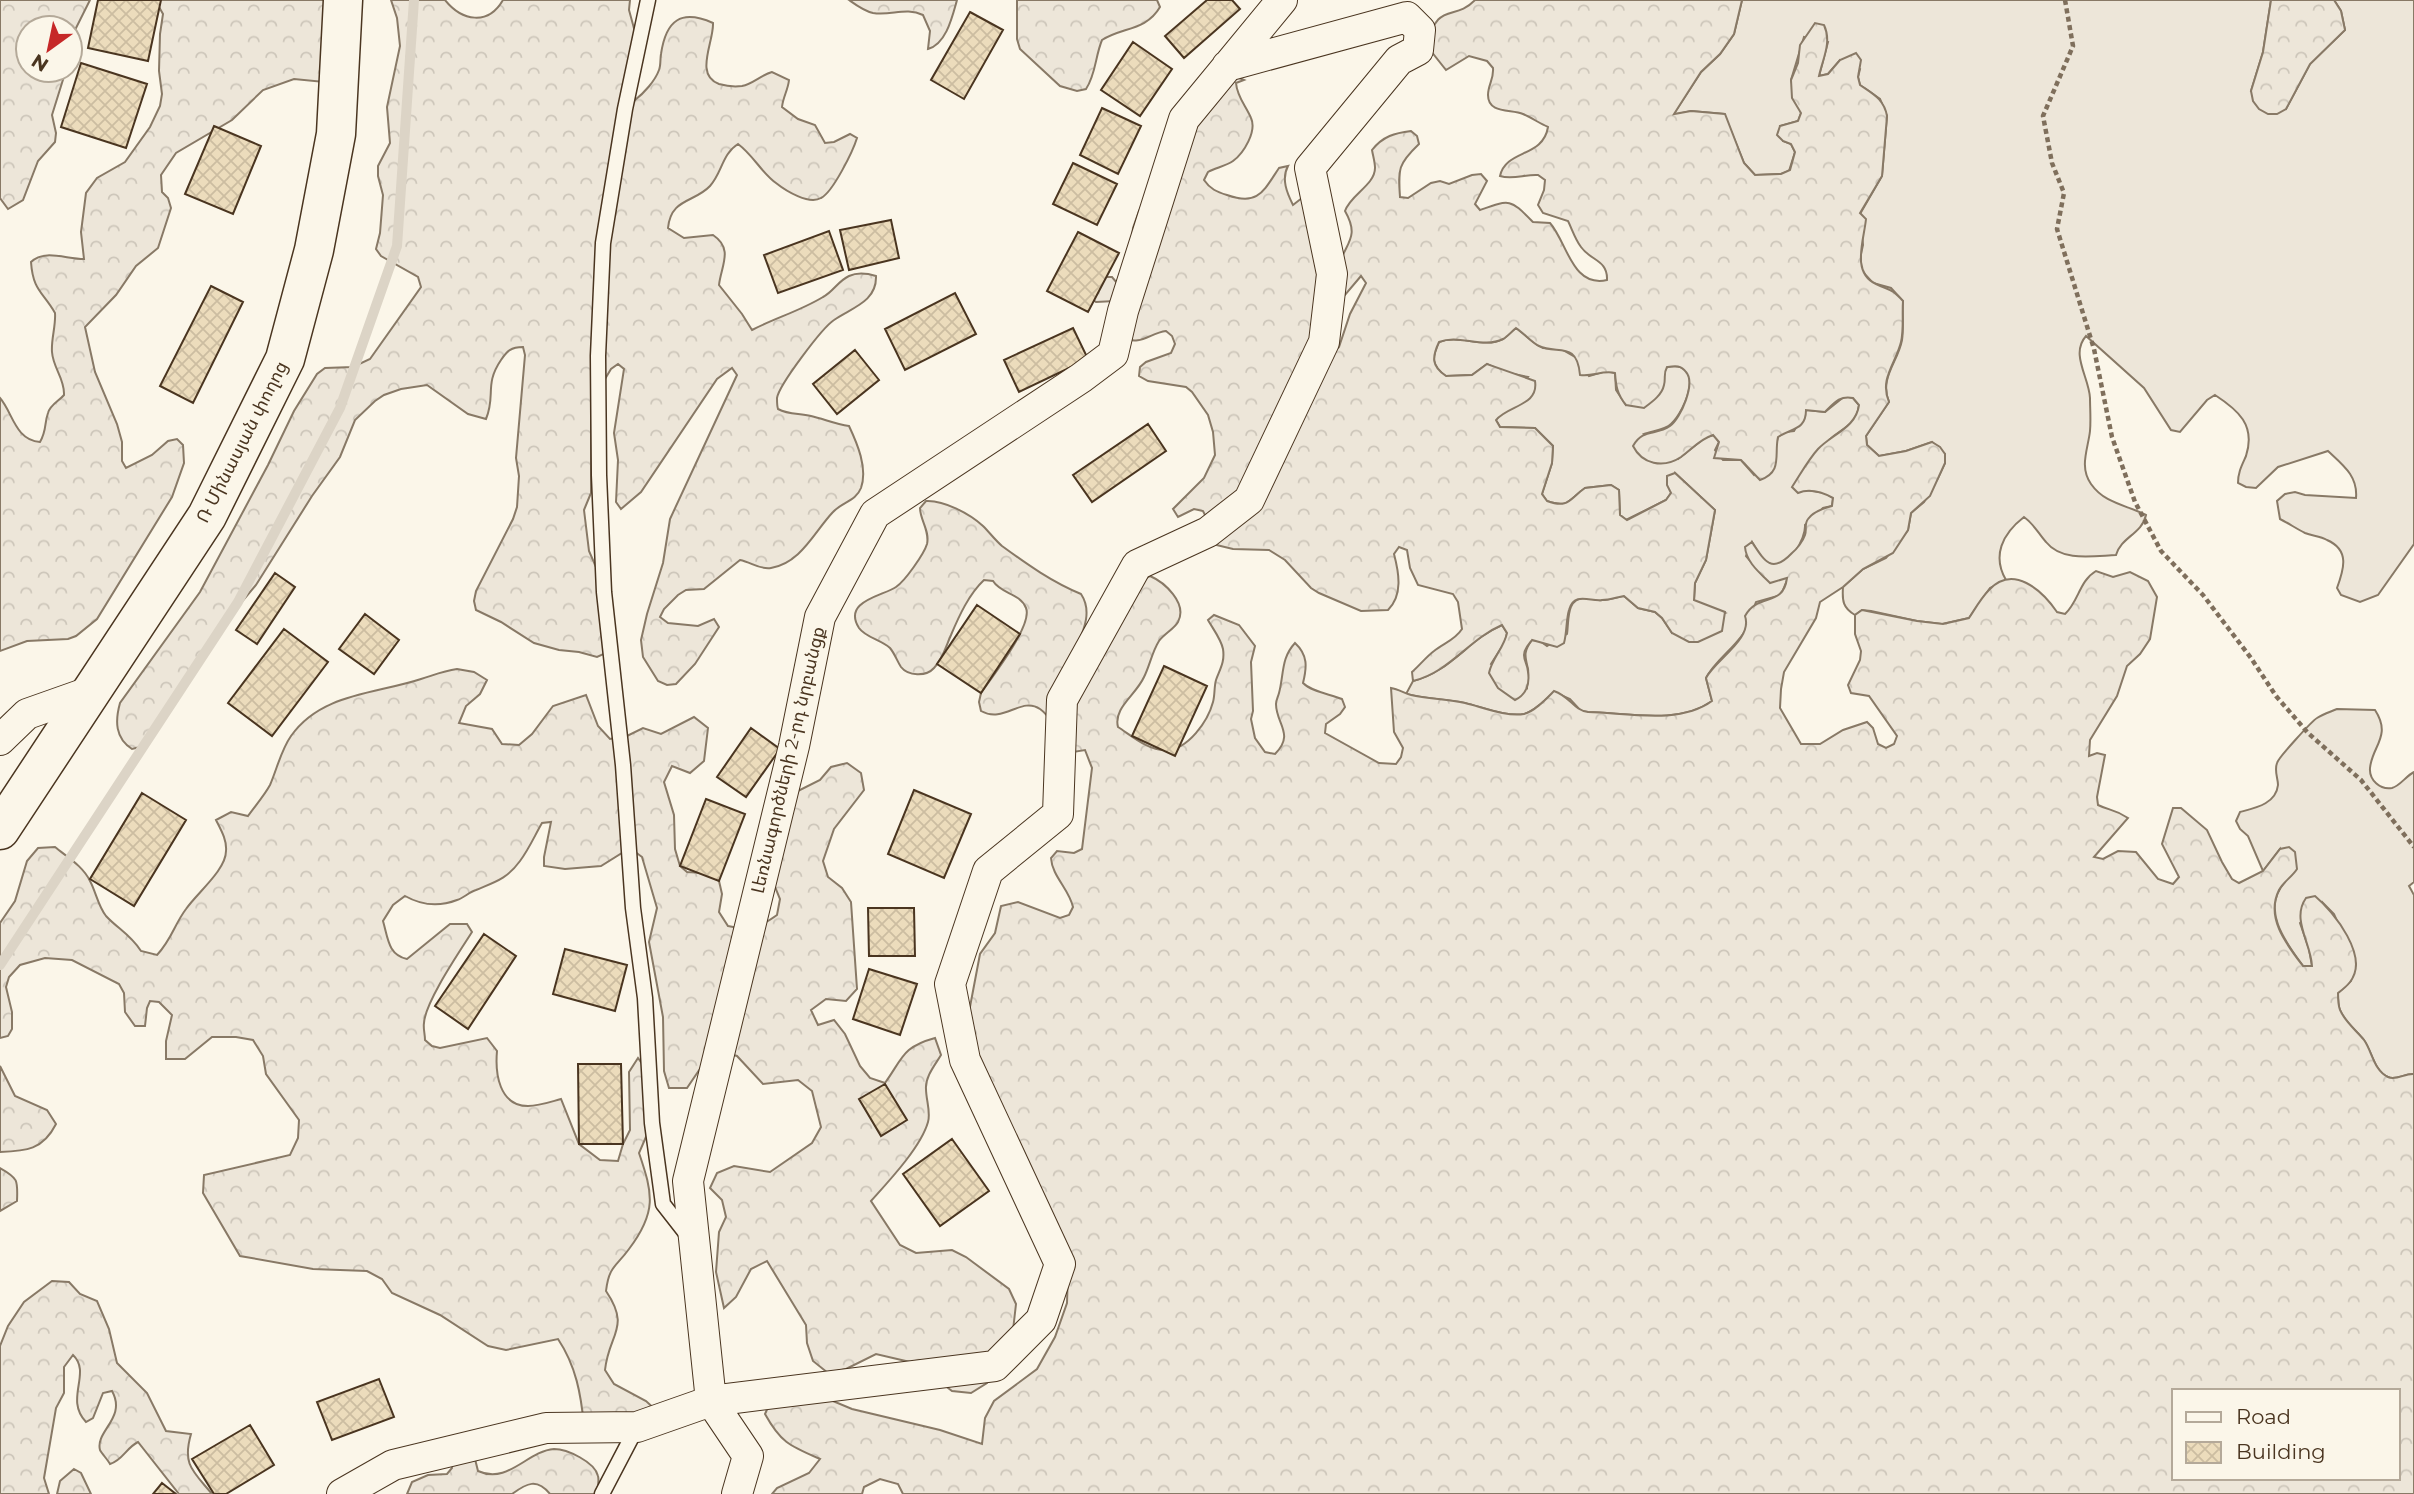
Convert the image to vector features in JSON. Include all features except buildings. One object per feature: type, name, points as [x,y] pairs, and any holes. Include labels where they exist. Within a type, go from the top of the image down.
[{"type":"street","name":"Ռ Մինասյան փողոց","points":[[0,830],[207,516],[285,359],[314,250],[336,134],[343,0]]},
{"type":"street","name":"Լեռնագործների 2-րդ նրբանցք","points":[[737,1494],[748,1457],[711,1401],[688,1181],[794,746],[820,617],[875,514],[1082,378],[1113,354],[1123,311],[1184,119],[1282,0]]},
{"type":"street","points":[[342,1494],[393,1465],[547,1428],[637,1427],[711,1401],[995,1366],[1041,1320],[1060,1264],[965,1060],[950,984],[989,871],[1058,814],[1062,699],[1138,565],[1208,532],[1250,500],[1324,342],[1332,274],[1310,168],[1399,60],[1418,50],[1420,30],[1407,17],[1227,66]]},
{"type":"street","points":[[0,740],[27,714],[92,691]]},
{"type":"lane","points":[[648,0],[625,108],[603,243],[598,356],[599,475],[604,592],[623,765],[633,908],[645,998],[652,1123],[663,1204],[695,1245]]},
{"type":"lane","points":[[602,1494],[637,1427]]},
{"type":"path","points":[[2064,0],[2073,46],[2043,116],[2052,163],[2064,193],[2057,229],[2094,349],[2112,437],[2135,502],[2161,551],[2203,595],[2276,696],[2308,733],[2361,780],[2414,847]]},
{"type":"green space","points":[[0,0],[90,0],[83,14],[14,14],[14,84],[62,84],[52,115],[55,142],[38,161],[23,200],[8,209],[0,198]]},
{"type":"green space","points":[[155,0],[342,0],[324,82],[294,79],[263,90],[232,120],[176,153],[161,175],[162,192],[168,198],[171,208],[158,248],[136,266],[116,295],[85,327],[95,372],[117,424],[122,442],[122,461],[126,468],[152,455],[168,441],[177,439],[183,445],[184,463],[172,497],[97,619],[68,639],[27,641],[0,651],[0,398],[20,431],[32,440],[40,442],[49,410],[64,395],[52,352],[55,313],[36,285],[31,262],[49,255],[84,259],[81,232],[86,193],[97,178],[125,162],[150,127],[160,106],[160,34],[163,14]]},
{"type":"green space","points":[[391,0],[445,0],[459,13],[475,18],[490,14],[503,0],[630,0],[629,10],[635,32],[626,95],[635,100],[657,74],[663,42],[671,26],[684,18],[702,19],[713,23],[706,66],[712,80],[722,85],[742,86],[772,72],[789,80],[782,107],[798,119],[815,125],[825,143],[834,142],[850,134],[857,138],[837,180],[826,194],[816,200],[798,196],[780,186],[738,144],[725,158],[710,186],[678,206],[670,218],[668,228],[684,238],[713,235],[719,240],[725,258],[719,285],[752,330],[827,295],[849,276],[862,273],[876,276],[875,285],[868,298],[834,320],[820,334],[793,370],[777,398],[778,409],[782,411],[849,426],[862,464],[861,488],[856,496],[833,512],[791,560],[767,568],[740,560],[704,589],[686,590],[678,595],[660,617],[668,623],[698,626],[714,619],[719,627],[695,664],[676,684],[667,685],[658,681],[643,657],[641,640],[663,563],[670,519],[737,375],[732,368],[717,379],[641,492],[621,509],[616,502],[618,460],[614,433],[624,369],[618,364],[611,369],[596,394],[591,422],[591,493],[584,510],[589,551],[596,567],[606,653],[597,657],[534,643],[476,610],[474,601],[476,591],[517,507],[519,476],[516,458],[525,355],[523,347],[512,349],[503,357],[493,376],[486,419],[468,414],[427,385],[384,395],[355,420],[340,457],[256,585],[213,636],[153,733],[140,747],[132,749],[119,734],[117,716],[120,703],[200,592],[294,411],[317,374],[325,368],[353,367],[370,359],[421,287],[418,277],[381,256],[376,249],[383,195],[378,166],[390,143],[387,107],[400,46],[397,18]]},
{"type":"green space","points":[[849,0],[957,0],[944,36],[928,49],[930,31],[923,15],[911,12],[873,13]]},
{"type":"green space","points":[[1017,0],[1157,0],[1160,7],[1141,25],[1102,40],[1089,83],[1086,89],[1077,91],[1060,86],[1020,49],[1017,39]]},
{"type":"green space","points":[[1475,0],[1742,0],[1734,34],[1720,54],[1701,72],[1674,114],[1691,111],[1725,114],[1744,163],[1755,175],[1781,174],[1790,170],[1795,152],[1791,144],[1777,135],[1780,126],[1798,121],[1801,113],[1792,98],[1791,80],[1798,63],[1800,45],[1815,23],[1824,25],[1827,38],[1819,76],[1828,74],[1840,60],[1856,53],[1861,60],[1858,77],[1860,85],[1881,101],[1887,116],[1882,176],[1860,213],[1866,219],[1861,264],[1868,279],[1893,292],[1903,301],[1901,342],[1887,378],[1886,394],[1889,402],[1866,436],[1867,445],[1879,456],[1932,442],[1945,454],[1945,463],[1930,496],[1911,513],[1908,530],[1893,553],[1863,569],[1843,587],[1820,602],[1816,618],[1784,672],[1780,708],[1801,744],[1820,744],[1843,730],[1867,722],[1873,728],[1878,744],[1886,748],[1894,744],[1897,736],[1869,696],[1851,693],[1848,685],[1860,660],[1855,615],[1862,610],[1943,624],[1969,618],[1989,590],[2008,579],[2026,583],[2043,596],[2057,612],[2065,614],[2086,580],[2096,571],[2113,577],[2130,572],[2148,581],[2157,597],[2150,639],[2140,654],[2127,666],[2117,696],[2090,740],[2089,756],[2097,753],[2105,755],[2098,805],[2128,818],[2094,857],[2103,859],[2118,851],[2136,852],[2158,879],[2173,884],[2179,877],[2162,844],[2173,808],[2181,808],[2207,830],[2232,879],[2239,883],[2263,871],[2280,849],[2289,847],[2295,852],[2297,869],[2279,890],[2275,911],[2280,931],[2303,966],[2312,966],[2300,914],[2306,898],[2315,896],[2347,936],[2356,960],[2355,972],[2350,982],[2338,993],[2340,1010],[2364,1040],[2376,1066],[2383,1074],[2394,1078],[2414,1074],[2414,1494],[903,1494],[898,1484],[880,1479],[864,1487],[862,1494],[772,1494],[777,1488],[809,1473],[820,1459],[794,1447],[776,1431],[765,1414],[772,1398],[821,1396],[852,1409],[940,1430],[982,1444],[985,1418],[994,1401],[1037,1369],[1055,1337],[1067,1303],[1068,1270],[987,1114],[969,1012],[980,954],[995,933],[1001,906],[1018,902],[1060,918],[1069,915],[1073,907],[1071,900],[1054,871],[1051,858],[1057,851],[1074,853],[1082,849],[1092,768],[1085,750],[1067,753],[1052,723],[1040,709],[1026,706],[997,714],[981,711],[981,693],[1018,638],[1027,616],[1023,603],[993,581],[984,580],[974,592],[961,613],[940,661],[926,673],[912,674],[904,670],[890,648],[859,628],[855,619],[860,606],[900,584],[925,548],[927,535],[920,508],[926,501],[949,505],[978,521],[1002,546],[1021,560],[1050,579],[1081,594],[1085,602],[1086,618],[1072,660],[1142,580],[1150,576],[1173,594],[1180,608],[1178,622],[1159,641],[1144,677],[1122,708],[1117,720],[1118,727],[1141,742],[1160,750],[1174,749],[1189,740],[1207,718],[1223,658],[1221,642],[1208,620],[1214,615],[1239,625],[1255,646],[1251,662],[1251,719],[1255,738],[1265,752],[1275,754],[1284,741],[1276,703],[1285,660],[1295,643],[1305,662],[1303,683],[1316,691],[1342,699],[1345,707],[1326,724],[1325,733],[1379,763],[1396,764],[1403,748],[1394,732],[1391,688],[1411,695],[1517,715],[1532,710],[1554,691],[1588,712],[1669,715],[1684,713],[1712,701],[1706,678],[1739,641],[1744,633],[1745,616],[1750,609],[1781,593],[1787,578],[1770,583],[1751,562],[1745,547],[1752,542],[1765,560],[1779,563],[1801,542],[1810,517],[1832,506],[1833,498],[1829,496],[1811,491],[1798,493],[1792,487],[1818,449],[1853,419],[1859,405],[1853,398],[1841,399],[1825,412],[1806,410],[1801,425],[1778,437],[1775,468],[1760,480],[1741,460],[1714,458],[1719,442],[1713,435],[1681,457],[1667,463],[1647,461],[1637,452],[1633,446],[1637,440],[1645,434],[1670,426],[1683,408],[1689,377],[1680,367],[1667,367],[1661,392],[1644,408],[1626,405],[1618,390],[1615,373],[1580,375],[1575,357],[1570,353],[1539,346],[1516,328],[1505,338],[1495,342],[1439,342],[1434,361],[1446,376],[1472,375],[1487,364],[1535,381],[1535,389],[1528,400],[1496,420],[1500,427],[1535,428],[1553,446],[1552,463],[1542,494],[1547,501],[1564,503],[1585,488],[1611,485],[1619,490],[1620,515],[1627,520],[1666,500],[1671,493],[1667,476],[1675,473],[1715,510],[1706,560],[1695,583],[1694,600],[1725,612],[1722,631],[1698,642],[1689,642],[1672,633],[1655,612],[1638,608],[1624,596],[1605,600],[1579,599],[1571,604],[1564,643],[1557,647],[1532,640],[1526,647],[1524,655],[1528,685],[1515,700],[1498,688],[1489,673],[1507,633],[1502,625],[1479,638],[1438,670],[1413,681],[1412,672],[1462,629],[1458,602],[1453,594],[1418,585],[1410,568],[1407,550],[1399,547],[1394,554],[1398,591],[1393,604],[1388,610],[1361,611],[1311,588],[1285,560],[1269,550],[1233,549],[1204,542],[1207,519],[1203,511],[1194,509],[1178,517],[1173,509],[1204,478],[1215,455],[1208,415],[1186,387],[1148,381],[1139,376],[1140,367],[1146,362],[1171,353],[1175,344],[1172,336],[1166,331],[1135,341],[1124,338],[1115,301],[1096,302],[1089,297],[1103,277],[1112,277],[1117,283],[1131,246],[1139,211],[1225,72],[1244,80],[1236,83],[1251,118],[1252,129],[1245,147],[1237,157],[1230,163],[1208,172],[1204,180],[1217,191],[1237,198],[1253,198],[1264,190],[1279,168],[1288,166],[1285,181],[1293,205],[1307,194],[1332,354],[1339,347],[1350,314],[1366,283],[1361,276],[1345,295],[1336,298],[1338,269],[1350,241],[1352,228],[1345,211],[1374,174],[1372,150],[1380,141],[1395,134],[1411,131],[1417,136],[1419,144],[1403,162],[1399,180],[1400,197],[1408,198],[1431,183],[1440,181],[1449,184],[1481,174],[1487,181],[1475,204],[1480,210],[1510,203],[1533,222],[1550,223],[1578,270],[1595,281],[1607,280],[1605,268],[1581,247],[1568,221],[1543,213],[1538,205],[1545,180],[1538,175],[1500,176],[1509,161],[1539,144],[1548,127],[1523,114],[1501,110],[1492,105],[1488,95],[1493,68],[1487,61],[1469,56],[1446,70],[1427,46],[1436,22],[1447,14],[1460,10]]},
{"type":"green space","points":[[1742,0],[2271,0],[2263,52],[2251,91],[2286,109],[2310,64],[2345,30],[2341,11],[2334,0],[2414,0],[2414,544],[2378,595],[2360,602],[2341,595],[2337,588],[2343,567],[2339,549],[2327,540],[2305,533],[2280,519],[2277,501],[2285,494],[2295,492],[2356,498],[2352,477],[2328,451],[2278,467],[2256,488],[2246,487],[2238,483],[2238,479],[2246,456],[2249,435],[2243,420],[2231,406],[2215,395],[2207,400],[2180,432],[2171,430],[2144,388],[2086,336],[2080,350],[2080,358],[2090,398],[2090,431],[2085,458],[2087,478],[2103,496],[2146,515],[2140,527],[2122,544],[2116,555],[2088,557],[2060,553],[2046,542],[2024,517],[2010,531],[2001,546],[2000,562],[2006,580],[1990,588],[1969,618],[1942,624],[1862,610],[1855,615],[1848,610],[1843,600],[1843,587],[1863,569],[1886,558],[1908,530],[1911,513],[1924,502],[1945,463],[1945,454],[1932,442],[1879,456],[1867,445],[1866,436],[1889,402],[1886,385],[1903,335],[1903,301],[1891,288],[1873,283],[1861,270],[1863,245],[1860,214],[1882,176],[1887,116],[1880,99],[1860,85],[1860,69],[1840,60],[1828,74],[1819,76],[1828,42],[1804,37],[1791,80],[1801,113],[1798,121],[1780,126],[1783,141],[1791,144],[1795,152],[1789,171],[1755,175],[1744,163],[1724,114],[1691,111],[1673,115],[1701,72],[1720,54],[1734,34]]},
{"type":"green space","points":[[2271,0],[2334,0],[2341,11],[2345,30],[2310,64],[2286,109],[2277,114],[2268,114],[2259,109],[2253,101],[2251,91],[2263,52]]},
{"type":"green space","points":[[1516,328],[1543,348],[1561,349],[1575,357],[1589,376],[1606,371],[1615,373],[1616,390],[1626,405],[1663,374],[1667,367],[1679,367],[1686,371],[1689,388],[1677,417],[1665,428],[1644,434],[1678,459],[1706,437],[1714,435],[1719,442],[1715,450],[1723,460],[1741,460],[1754,475],[1776,445],[1778,437],[1785,432],[1794,431],[1806,410],[1825,412],[1845,396],[1853,398],[1859,405],[1854,420],[1823,447],[1806,490],[1825,493],[1833,498],[1832,506],[1823,508],[1805,525],[1799,545],[1784,562],[1777,565],[1768,563],[1752,542],[1746,556],[1764,577],[1788,578],[1781,595],[1756,602],[1743,634],[1706,678],[1712,701],[1699,708],[1684,713],[1652,716],[1588,712],[1581,711],[1570,699],[1554,692],[1532,710],[1517,715],[1465,703],[1406,694],[1413,681],[1438,670],[1479,638],[1502,625],[1507,633],[1505,642],[1491,664],[1527,688],[1526,654],[1529,644],[1532,640],[1547,646],[1567,634],[1571,606],[1579,599],[1607,600],[1624,596],[1638,608],[1655,612],[1672,633],[1725,613],[1694,601],[1695,583],[1706,560],[1715,510],[1675,473],[1671,493],[1666,500],[1626,520],[1620,515],[1619,490],[1611,485],[1585,488],[1572,499],[1560,504],[1547,501],[1542,494],[1552,463],[1553,446],[1535,428],[1500,427],[1496,420],[1528,377],[1504,372],[1487,364],[1472,375],[1446,376],[1435,365],[1434,357],[1439,342],[1495,342],[1505,338]]},
{"type":"green space","points":[[457,669],[474,672],[487,680],[480,694],[466,706],[459,723],[492,729],[502,744],[519,745],[532,734],[553,706],[586,695],[598,726],[610,739],[627,736],[643,728],[661,734],[694,717],[708,728],[704,761],[690,773],[672,766],[664,782],[674,815],[675,849],[680,866],[687,872],[705,873],[719,881],[722,894],[719,912],[728,926],[754,927],[777,915],[780,899],[773,882],[786,797],[820,780],[831,767],[847,763],[861,773],[864,790],[834,829],[823,861],[828,877],[842,888],[851,902],[857,989],[846,1001],[826,999],[811,1010],[818,1025],[834,1020],[845,1034],[860,1066],[870,1078],[885,1083],[909,1050],[935,1038],[941,1055],[927,1080],[929,1118],[924,1132],[904,1163],[871,1201],[900,1245],[916,1253],[952,1250],[966,1257],[1009,1289],[1016,1304],[1012,1339],[987,1383],[971,1393],[952,1391],[910,1362],[876,1354],[846,1369],[828,1373],[813,1361],[807,1343],[806,1325],[767,1261],[751,1269],[736,1297],[724,1308],[716,1272],[719,1232],[726,1217],[722,1200],[710,1188],[717,1173],[734,1166],[770,1172],[812,1143],[821,1127],[812,1091],[798,1080],[763,1084],[737,1056],[720,1051],[706,1060],[687,1088],[669,1088],[664,1071],[663,1017],[649,942],[657,908],[642,857],[630,848],[601,866],[565,869],[544,866],[551,822],[542,823],[520,861],[500,879],[444,904],[424,903],[405,896],[393,905],[383,921],[392,950],[407,959],[450,924],[467,924],[472,932],[444,977],[426,1014],[425,1040],[440,1048],[487,1038],[497,1051],[498,1078],[505,1094],[518,1105],[528,1106],[561,1099],[579,1144],[600,1160],[618,1161],[630,1130],[629,1072],[638,1058],[648,1072],[652,1123],[639,1153],[650,1203],[638,1236],[614,1267],[607,1283],[606,1291],[618,1322],[605,1370],[614,1384],[646,1401],[658,1412],[584,1426],[577,1381],[558,1339],[506,1350],[488,1346],[440,1315],[392,1293],[382,1279],[367,1271],[313,1269],[240,1256],[203,1193],[204,1175],[290,1155],[298,1138],[299,1120],[266,1074],[263,1056],[253,1040],[212,1037],[185,1059],[166,1059],[166,1041],[172,1015],[159,1002],[150,1001],[145,1026],[135,1026],[125,1012],[124,993],[119,984],[72,960],[45,958],[20,965],[9,977],[6,987],[12,1012],[12,1029],[8,1036],[0,1038],[0,923],[15,901],[27,861],[38,848],[55,847],[79,866],[90,881],[106,916],[133,940],[141,951],[157,955],[186,909],[225,858],[226,843],[216,820],[231,812],[248,816],[270,785],[288,741],[303,722],[333,703],[350,697]]},
{"type":"green space","points":[[2337,709],[2375,710],[2380,719],[2380,740],[2370,768],[2376,783],[2392,788],[2414,772],[2414,882],[2409,886],[2414,895],[2414,1074],[2394,1078],[2379,1070],[2364,1040],[2340,1010],[2338,993],[2351,981],[2356,964],[2334,914],[2322,902],[2300,923],[2312,966],[2303,966],[2283,936],[2275,914],[2278,892],[2285,882],[2280,849],[2263,871],[2248,836],[2236,821],[2240,812],[2264,804],[2273,797],[2278,785],[2276,769],[2279,760],[2314,721]]},
{"type":"green space","points":[[0,1066],[15,1096],[47,1110],[56,1124],[45,1139],[33,1147],[0,1152]]},
{"type":"green space","points":[[0,1168],[16,1180],[17,1201],[0,1211]]},
{"type":"green space","points":[[52,1281],[69,1282],[80,1294],[97,1301],[109,1329],[117,1363],[147,1393],[166,1431],[191,1434],[188,1453],[191,1467],[212,1494],[179,1494],[138,1442],[110,1464],[100,1450],[100,1443],[113,1417],[116,1401],[112,1391],[103,1393],[93,1418],[86,1422],[77,1404],[80,1370],[73,1355],[64,1367],[64,1393],[56,1408],[44,1478],[49,1494],[0,1494],[0,1346],[8,1326],[24,1302]]},
{"type":"green space","points":[[472,1447],[478,1471],[489,1474],[508,1471],[544,1451],[566,1451],[586,1461],[596,1471],[597,1492],[550,1494],[541,1486],[532,1484],[512,1494],[407,1494],[412,1482],[428,1475],[447,1474],[452,1468],[448,1450]]},
{"type":"green space","points":[[74,1469],[81,1473],[91,1494],[57,1494],[60,1481]]},
{"type":"waterway","points":[[0,965],[238,602],[340,408],[397,246],[414,0]]}]
